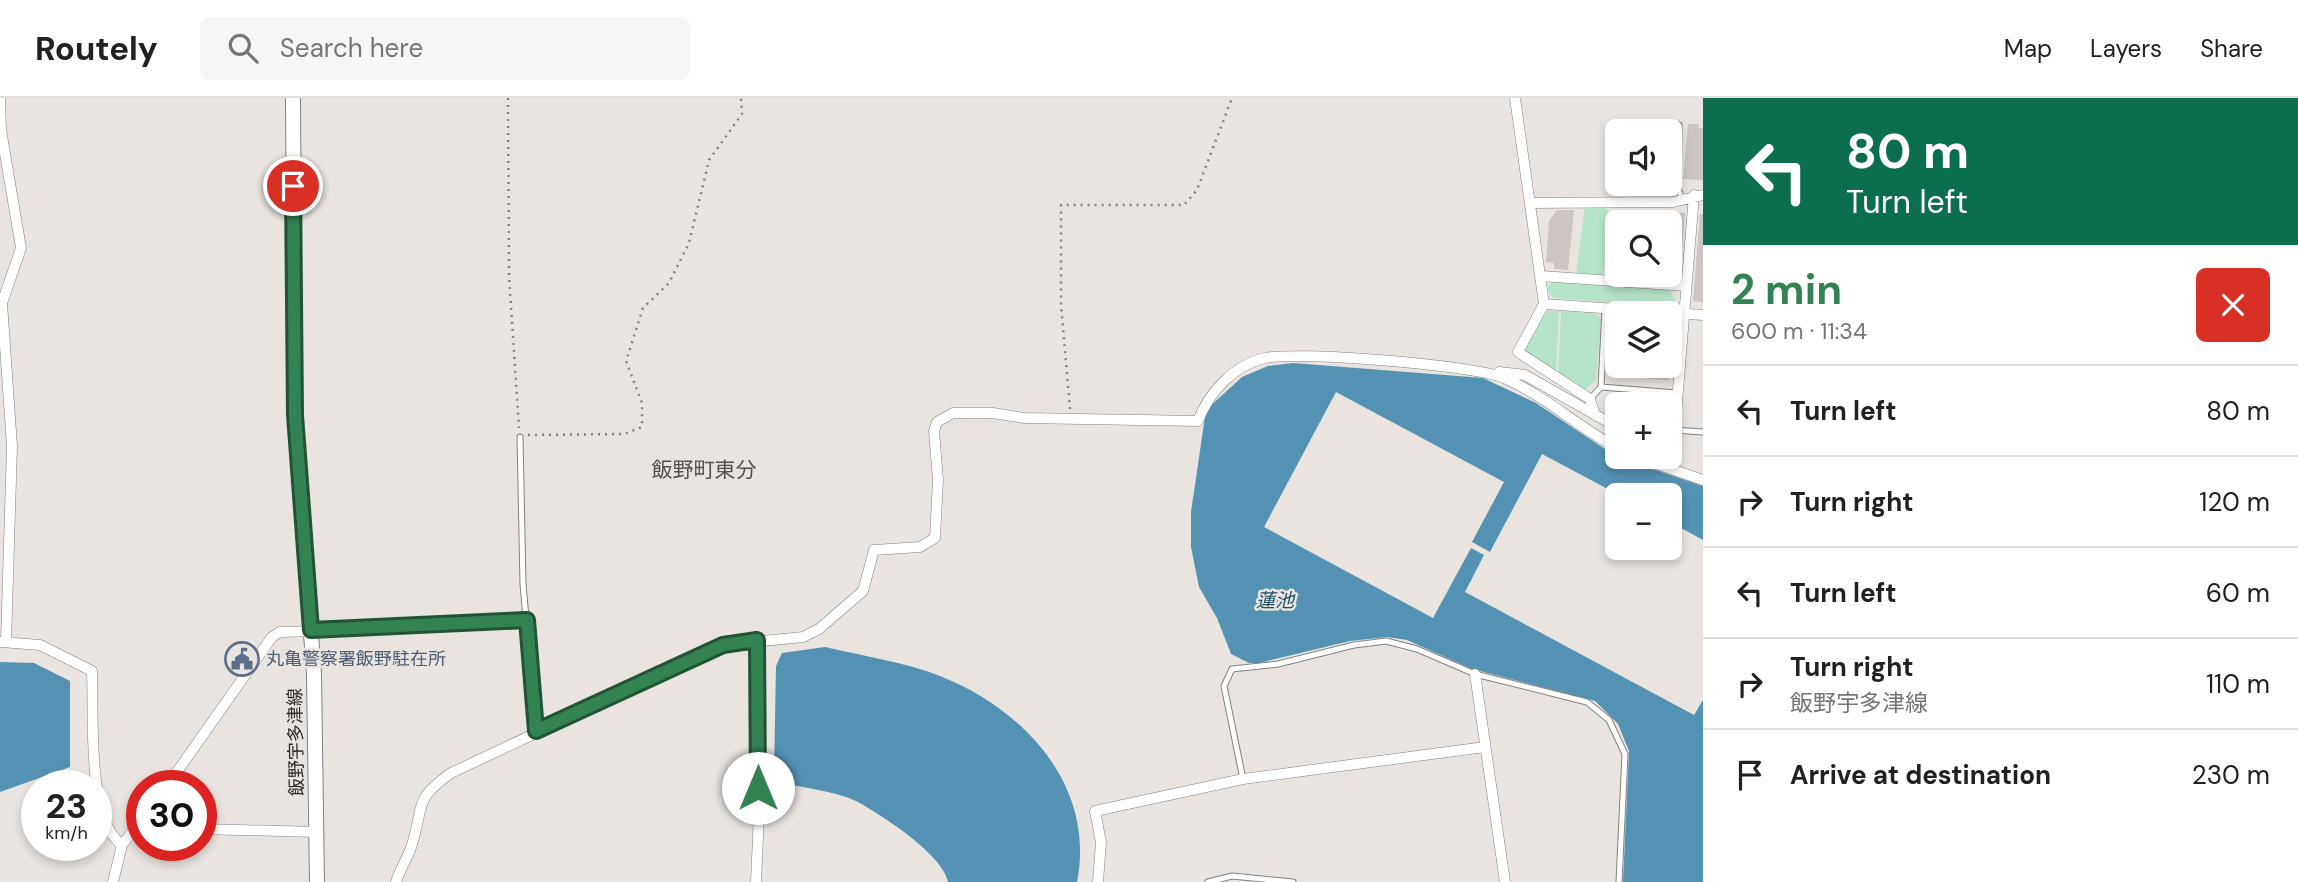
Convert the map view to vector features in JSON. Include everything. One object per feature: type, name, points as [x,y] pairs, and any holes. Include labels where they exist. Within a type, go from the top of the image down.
[{"type":"main road","name":"飯野宇多津線","points":[[296,100],[295,415],[316,631],[317,882]]},
{"type":"street","points":[[0,98],[1,130],[21,248],[2,303],[12,446],[3,642],[40,645],[92,671],[96,779],[111,838],[122,845]]},
{"type":"street","points":[[1515,98],[1544,304],[1518,352],[1590,399],[1595,415]]},
{"type":"street","points":[[1530,202],[1673,202],[1699,195],[1686,286],[1677,392]]},
{"type":"street","points":[[1541,276],[1686,286]]},
{"type":"street","points":[[1544,304],[1605,309]]},
{"type":"street","points":[[1684,313],[1703,315]]},
{"type":"street","points":[[396,882],[413,843],[418,810],[426,791],[477,758],[723,645],[803,637],[819,629],[863,591],[874,550],[920,547],[935,538],[938,480],[934,431],[937,422],[953,413],[1071,420],[1198,421],[1209,398],[1230,377],[1249,364],[1283,355],[1525,375],[1605,420]]},
{"type":"street","points":[[1486,371],[1523,388],[1605,440]]},
{"type":"street","points":[[1671,469],[1703,480]]},
{"type":"street","points":[[178,770],[272,637],[280,632],[316,631]]},
{"type":"street","points":[[756,882],[759,813],[757,640]]},
{"type":"street","points":[[1475,674],[1506,882]]},
{"type":"street","points":[[1098,882],[1101,842],[1096,810],[1243,779],[1485,747]]},
{"type":"street","points":[[217,829],[317,832]]},
{"type":"street","points":[[113,882],[122,845],[126,840]]},
{"type":"lane","points":[[1590,399],[1601,387],[1605,309]]},
{"type":"lane","points":[[1601,387],[1664,392]]},
{"type":"lane","points":[[1682,431],[1703,432]]},
{"type":"lane","points":[[520,436],[523,584],[536,731]]},
{"type":"lane","points":[[316,631],[527,620]]},
{"type":"lane","points":[[1243,779],[1224,686],[1232,670],[1278,664],[1366,643],[1386,641],[1405,645],[1475,674],[1587,702],[1609,720],[1622,743],[1626,767],[1619,882]]},
{"type":"lane","points":[[1208,882],[1232,876],[1293,882]]},
{"type":"path","points":[[508,98],[509,276],[520,436],[535,433],[624,434],[642,427],[642,403],[626,361],[643,308],[669,283],[689,243],[709,160],[742,114],[741,98]]},
{"type":"path","points":[[1071,420],[1061,304],[1061,205],[1184,205],[1197,190],[1232,98]]},
{"type":"green space","points":[[1585,205],[1605,207],[1607,210],[1605,210],[1604,271],[1600,276],[1576,274]]},
{"type":"green space","points":[[1554,280],[1605,284],[1605,287],[1669,290],[1676,300],[1605,302],[1553,298],[1547,288]]},
{"type":"green space","points":[[1545,311],[1559,311],[1556,372],[1524,352]]},
{"type":"green space","points":[[1561,311],[1595,313],[1601,319],[1596,380],[1585,390],[1558,373]]},
{"type":"water","name":"蓮池","points":[[1293,363],[1483,378],[1536,403],[1605,449],[1605,469],[1653,469],[1703,486],[1703,540],[1682,529],[1682,483],[1605,483],[1605,488],[1542,454],[1490,552],[1472,542],[1504,482],[1336,392],[1264,527],[1433,618],[1471,548],[1484,555],[1465,592],[1694,715],[1703,700],[1703,882],[1623,882],[1629,751],[1618,724],[1595,701],[1472,669],[1407,640],[1387,637],[1350,641],[1259,663],[1249,663],[1231,654],[1217,618],[1199,587],[1191,547],[1191,512],[1206,410],[1242,377],[1268,366]]},
{"type":"water","points":[[825,647],[898,663],[940,676],[971,690],[1025,730],[1047,755],[1064,783],[1075,814],[1080,847],[1077,882],[948,882],[944,871],[923,847],[867,807],[839,795],[782,783],[774,777],[776,666],[782,653]]},
{"type":"water","points":[[0,662],[34,663],[70,681],[70,767],[62,770],[21,770],[21,784],[0,792]]},
{"type":"building","points":[[1688,124],[1699,124],[1698,128],[1703,128],[1703,180],[1683,179]]},
{"type":"building","points":[[1557,210],[1574,210],[1568,270],[1554,269],[1554,263],[1546,262],[1549,221]]},
{"type":"building","points":[[1682,213],[1685,213],[1682,250]]},
{"type":"building","points":[[1700,214],[1703,214],[1703,302],[1693,301]]},
{"type":"place","name":"丸亀警察署飯野駐在所","points":[[242,659]]},
{"type":"district","name":"飯野町東分","points":[[704,470]]},
{"type":"route","points":[[293,186],[295,415],[311,630],[527,620],[536,731],[723,645],[757,640],[758,788]]}]
